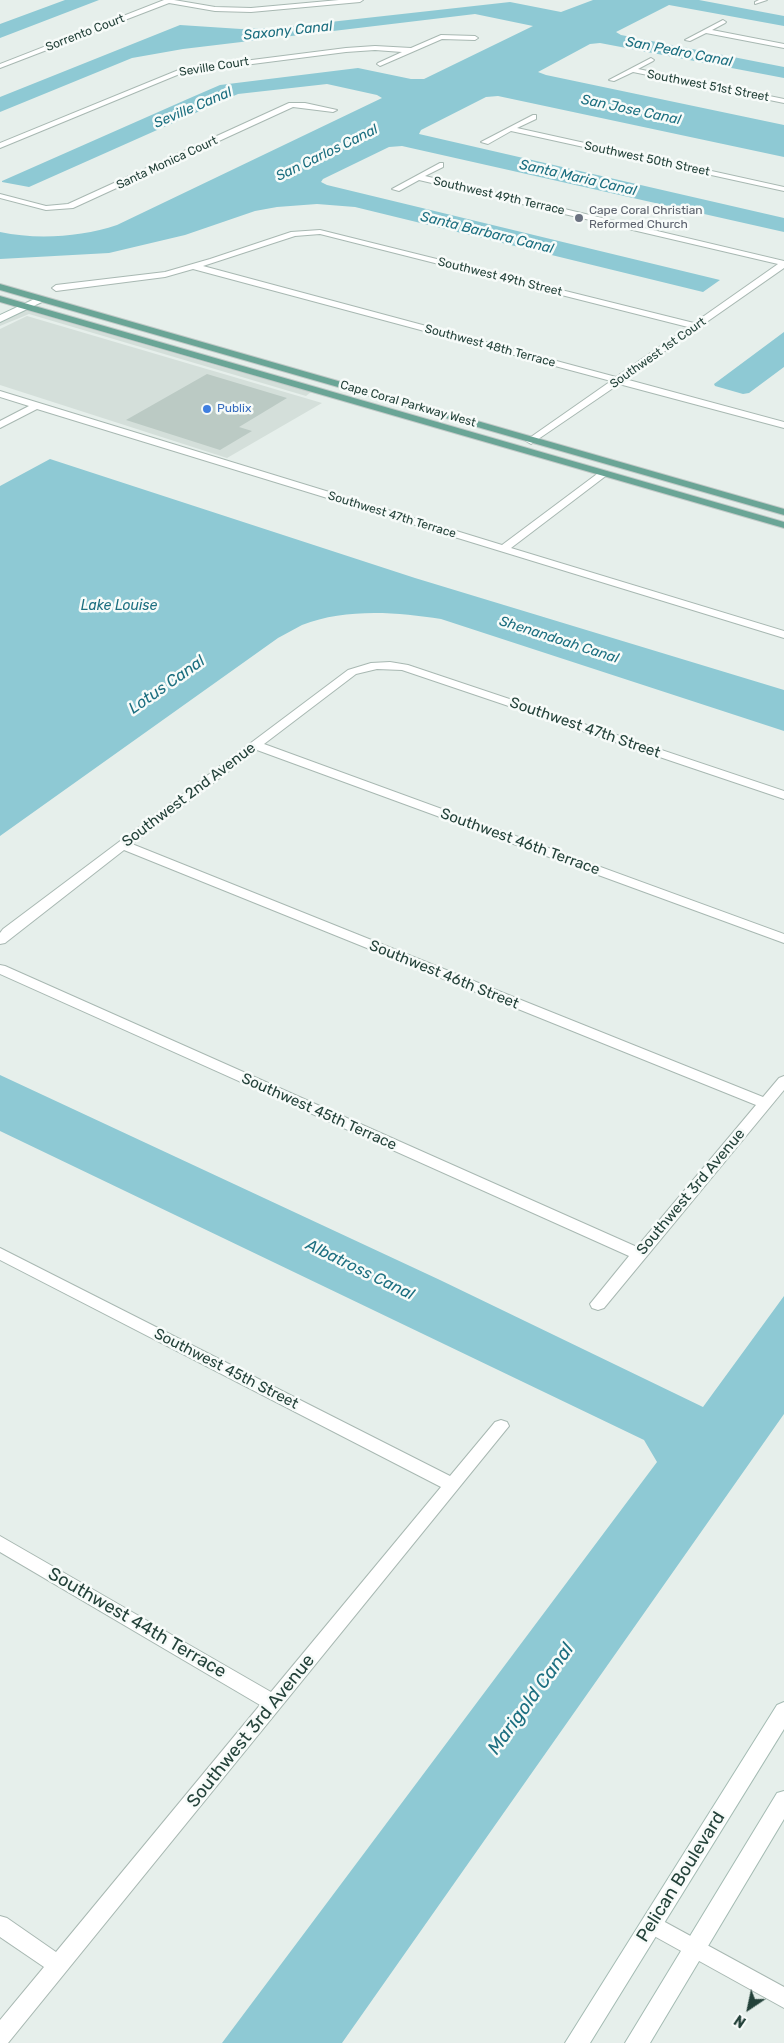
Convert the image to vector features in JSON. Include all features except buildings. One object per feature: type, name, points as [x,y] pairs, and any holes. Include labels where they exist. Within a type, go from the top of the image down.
[{"type":"main road","name":"Cape Coral Parkway West","points":[[0,287],[531,441],[784,512]]},
{"type":"main road","name":"Cape Coral Parkway West","points":[[0,299],[784,525]]},
{"type":"main road","points":[[213,361],[237,361],[317,384],[345,387]]},
{"type":"main road","points":[[394,413],[413,413],[510,440],[531,441]]},
{"type":"main road","points":[[604,474],[622,473],[727,502],[755,504]]},
{"type":"street","points":[[169,1],[215,9],[252,10],[360,0]]},
{"type":"street","name":"Sorrento Court","points":[[0,66],[169,1]]},
{"type":"street","points":[[688,40],[723,22]]},
{"type":"street","points":[[706,31],[784,46]]},
{"type":"street","name":"Seville Court","points":[[380,64],[441,37],[476,38]]},
{"type":"street","name":"Seville Court","points":[[0,146],[181,71],[355,49],[411,50]]},
{"type":"street","name":"Southwest 51st Street","points":[[612,80],[651,60]]},
{"type":"street","name":"Southwest 51st Street","points":[[632,70],[784,101]]},
{"type":"street","name":"Santa Monica Court","points":[[0,196],[46,208],[70,206],[292,105],[305,105],[333,110]]},
{"type":"street","points":[[485,142],[533,117]]},
{"type":"street","name":"Southwest 50th Street","points":[[510,129],[784,189]]},
{"type":"street","name":"Southwest 49th Terrace","points":[[396,189],[440,165]]},
{"type":"street","name":"Southwest 49th Terrace","points":[[418,177],[784,264]]},
{"type":"street","name":"Southwest 49th Street","points":[[195,266],[305,232],[331,234],[695,326]]},
{"type":"street","name":"Southwest 1st Court","points":[[531,441],[784,264]]},
{"type":"street","points":[[56,288],[142,278],[195,266]]},
{"type":"street","name":"Southwest 48th Terrace","points":[[195,266],[784,425]]},
{"type":"street","points":[[0,307],[26,294]]},
{"type":"street","points":[[0,318],[41,299]]},
{"type":"street","name":"Southwest 47th Terrace","points":[[0,394],[784,634]]},
{"type":"street","points":[[0,425],[37,405]]},
{"type":"street","points":[[503,549],[604,474]]},
{"type":"street","name":"Southwest 2nd Avenue","points":[[0,940],[122,845],[352,672],[364,667],[386,664]]},
{"type":"street","name":"Southwest 47th Street","points":[[386,664],[413,670],[784,795]]},
{"type":"street","name":"Southwest 46th Terrace","points":[[255,745],[784,940]]},
{"type":"street","name":"Southwest 46th Street","points":[[122,845],[766,1103]]},
{"type":"street","name":"Southwest 45th Terrace","points":[[0,969],[638,1254]]},
{"type":"street","name":"Southwest 3rd Avenue","points":[[598,1304],[784,1081]]},
{"type":"street","name":"Southwest 45th Street","points":[[0,1253],[452,1486]]},
{"type":"street","name":"Southwest 3rd Avenue","points":[[0,2036],[501,1426]]},
{"type":"street","name":"Southwest 44th Terrace","points":[[0,1543],[273,1704]]},
{"type":"street","name":"Pelican Boulevard","points":[[577,2043],[784,1711]]},
{"type":"street","points":[[638,2043],[784,1800]]},
{"type":"street","points":[[652,1924],[784,1998]]},
{"type":"street","points":[[0,1925],[59,1965]]},
{"type":"shaded area","points":[[25,310],[311,392],[306,396],[29,314],[0,326],[0,322]]},
{"type":"shaded area","points":[[27,316],[322,403],[227,458],[0,385],[0,329]]},
{"type":"water","points":[[65,0],[99,0],[0,38],[0,24]]},
{"type":"water","points":[[593,0],[699,0],[784,16],[784,26],[669,5],[616,32],[621,35],[784,67],[784,78],[600,43],[590,44],[538,72],[784,125],[784,157],[498,96],[486,97],[421,130],[419,134],[784,218],[784,232],[402,146],[389,147],[323,179],[321,182],[720,280],[703,292],[355,207],[317,204],[277,207],[255,211],[185,235],[109,253],[0,259],[0,232],[29,236],[59,236],[74,235],[117,225],[382,98],[377,95],[327,84],[238,94],[29,187],[2,182],[190,98],[220,85],[358,68],[411,79],[424,79],[533,26],[475,14],[183,49],[132,58],[0,112],[0,97],[180,25],[241,29],[276,28],[510,2],[561,12]]},
{"type":"water","points":[[784,332],[784,367],[749,393],[743,394],[715,386],[714,384]]},
{"type":"water","name":"Lake Louise","points":[[50,459],[415,578],[784,690],[784,731],[441,619],[389,613],[336,616],[302,625],[278,638],[0,836],[0,486]]},
{"type":"water","points":[[0,1075],[440,1280],[703,1407],[784,1296],[784,1414],[342,2043],[222,2043],[657,1462],[644,1440],[0,1131]]},
{"type":"place","name":"Cape Coral Christian Reformed Church","points":[[579,218]]},
{"type":"place","name":"Publix","points":[[207,409]]},
{"type":"water label","name":"Saxony Canal","points":[[288,31]]},
{"type":"water label","name":"San Pedro Canal","points":[[679,52]]},
{"type":"water label","name":"Seville Canal","points":[[193,108]]},
{"type":"water label","name":"San Jose Canal","points":[[631,110]]},
{"type":"water label","name":"San Carlos Canal","points":[[327,153]]},
{"type":"water label","name":"Santa Maria Canal","points":[[578,178]]},
{"type":"water label","name":"Santa Barbara Canal","points":[[487,233]]},
{"type":"water label","name":"Shenandoah Canal","points":[[559,640]]},
{"type":"water label","name":"Lotus Canal","points":[[167,685]]},
{"type":"water label","name":"Albatross Canal","points":[[360,1270]]},
{"type":"water label","name":"Marigold Canal","points":[[531,1699]]}]
